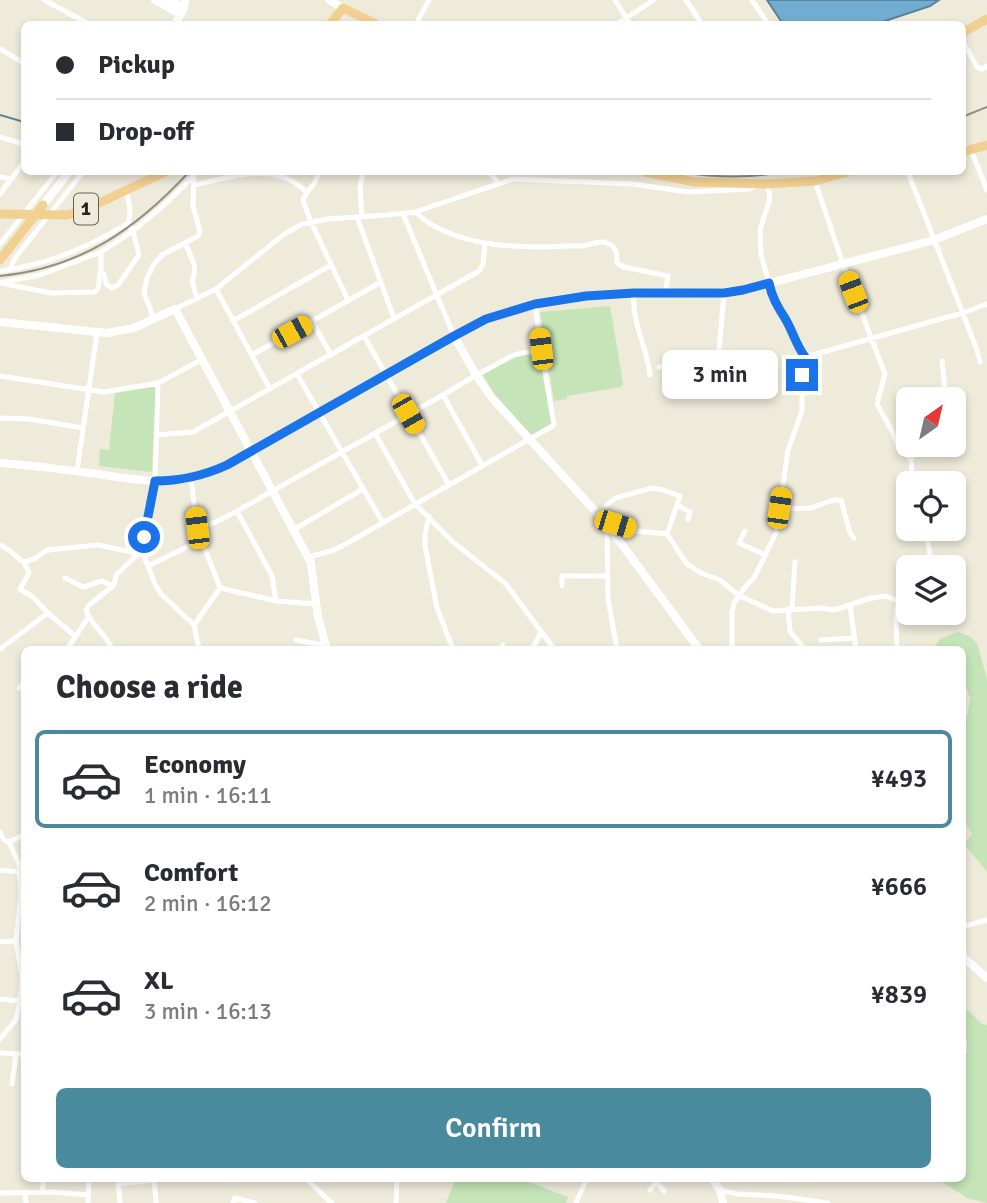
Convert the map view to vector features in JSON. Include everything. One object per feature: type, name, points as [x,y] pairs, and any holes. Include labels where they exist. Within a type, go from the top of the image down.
[{"type":"main road","points":[[332,21],[345,4],[371,21]]},
{"type":"main road","points":[[966,31],[987,19]]},
{"type":"main road","points":[[967,151],[987,145]]},
{"type":"main road","name":"1","points":[[0,214],[68,215],[158,175]]},
{"type":"main road","points":[[658,175],[694,181],[764,184],[815,181],[836,175]]},
{"type":"main road","points":[[0,260],[43,205]]},
{"type":"street","points":[[44,0],[83,21]]},
{"type":"street","points":[[155,0],[185,5]]},
{"type":"street","points":[[169,0],[185,5]]},
{"type":"street","points":[[329,0],[345,4]]},
{"type":"street","points":[[417,21],[429,0]]},
{"type":"street","points":[[615,0],[628,21],[654,0]]},
{"type":"street","points":[[686,0],[700,21]]},
{"type":"street","points":[[752,0],[766,21]]},
{"type":"street","points":[[177,21],[185,5]]},
{"type":"street","points":[[966,47],[977,67],[982,69],[987,66]]},
{"type":"street","points":[[0,49],[21,61]]},
{"type":"street","points":[[0,137],[21,143]]},
{"type":"street","points":[[967,151],[987,190]]},
{"type":"street","points":[[0,194],[21,166]]},
{"type":"street","points":[[0,244],[55,175]]},
{"type":"street","points":[[43,205],[67,175]]},
{"type":"street","points":[[9,270],[15,258],[81,175]]},
{"type":"street","points":[[0,283],[40,275],[100,252],[133,231],[162,207],[193,175]]},
{"type":"street","points":[[154,319],[144,292],[154,264],[162,255],[198,236],[200,232],[193,206],[194,175]]},
{"type":"street","points":[[194,185],[239,175]]},
{"type":"street","points":[[287,175],[307,193]]},
{"type":"street","points":[[318,175],[303,200],[348,300]]},
{"type":"street","points":[[362,175],[360,217],[394,318]]},
{"type":"street","points":[[490,175],[498,183]]},
{"type":"street","points":[[909,175],[980,362]]},
{"type":"street","points":[[0,177],[12,179]]},
{"type":"street","points":[[0,322],[97,333],[121,332],[216,289],[283,235],[302,224],[415,212],[513,179],[632,184],[688,192],[749,189],[764,184],[770,199],[760,229],[761,255],[775,303],[805,357],[802,411],[788,450],[776,533],[754,578],[738,596],[732,612],[733,646]]},
{"type":"street","points":[[815,181],[885,374],[877,404],[898,446],[911,459],[912,471]]},
{"type":"street","points":[[0,271],[66,256],[128,223],[130,208],[126,190]]},
{"type":"street","points":[[415,212],[444,232],[497,246],[582,246],[602,242],[613,246],[617,252],[617,263],[624,267],[668,276],[666,288]]},
{"type":"street","points":[[403,214],[454,336],[492,398],[608,525],[697,646]]},
{"type":"street","points":[[0,463],[155,481],[191,478],[211,472],[253,452],[486,319],[535,304],[586,296],[724,293],[743,290],[934,240],[987,219]]},
{"type":"street","points":[[101,271],[106,284],[112,288],[118,285],[139,255],[133,231],[128,223]]},
{"type":"street","points":[[185,243],[195,267],[192,281],[197,299]]},
{"type":"street","points":[[156,435],[193,432],[479,271],[483,264],[485,243]]},
{"type":"street","points":[[0,283],[51,293],[95,292],[99,286],[101,271],[100,252]]},
{"type":"street","points":[[233,321],[331,265]]},
{"type":"street","points":[[252,355],[380,282]]},
{"type":"street","points":[[216,289],[270,389]]},
{"type":"street","points":[[634,293],[638,328],[650,374]]},
{"type":"street","points":[[718,380],[724,293]]},
{"type":"street","points":[[308,556],[334,550],[554,425],[535,304]]},
{"type":"street","points":[[805,357],[987,304]]},
{"type":"street","points":[[175,309],[308,556],[314,574],[318,617],[328,646]]},
{"type":"street","points":[[312,321],[331,355]]},
{"type":"street","points":[[77,471],[97,333]]},
{"type":"street","points":[[364,336],[449,485]]},
{"type":"street","points":[[197,528],[237,511],[476,374],[514,355],[541,349]]},
{"type":"street","points":[[0,376],[104,392],[158,383],[201,360]]},
{"type":"street","points":[[659,367],[755,361]]},
{"type":"street","points":[[942,361],[944,387]]},
{"type":"street","points":[[297,374],[383,523]]},
{"type":"street","points":[[111,646],[108,639],[88,618],[86,610],[113,586],[117,574],[140,552],[155,481],[158,383]]},
{"type":"street","points":[[443,395],[482,466]]},
{"type":"street","points":[[0,418],[29,419],[83,428]]},
{"type":"street","points":[[375,433],[415,504],[453,542],[506,584],[552,646]]},
{"type":"street","points":[[191,478],[197,528],[220,588]]},
{"type":"street","points":[[598,513],[615,498],[652,488],[663,490],[680,496],[667,534]]},
{"type":"street","points":[[295,529],[363,489]]},
{"type":"street","points":[[779,508],[813,507],[820,503],[841,500],[850,533],[854,538]]},
{"type":"street","points":[[677,505],[691,512],[688,519]]},
{"type":"street","points":[[237,511],[272,576],[276,601]]},
{"type":"street","points":[[429,516],[425,546],[437,608],[452,646]]},
{"type":"street","points":[[608,525],[653,534],[667,534]]},
{"type":"street","points":[[608,525],[606,576],[616,646]]},
{"type":"street","points":[[745,531],[738,543],[765,555]]},
{"type":"street","points":[[667,534],[687,565],[720,580],[738,596],[773,611],[820,608],[834,610],[886,596],[896,600]]},
{"type":"street","points":[[148,566],[201,540]]},
{"type":"street","points":[[0,545],[24,562],[29,573],[20,589],[33,597],[75,636]]},
{"type":"street","points":[[24,562],[47,550],[98,545],[140,552]]},
{"type":"street","points":[[140,552],[161,594],[194,625],[198,646]]},
{"type":"street","points":[[795,562],[790,631],[802,646]]},
{"type":"street","points":[[562,586],[562,576],[606,576]]},
{"type":"street","points":[[65,578],[83,587],[102,582],[113,586]]},
{"type":"street","points":[[220,588],[276,601],[316,604]]},
{"type":"street","points":[[194,625],[220,588]]},
{"type":"street","points":[[850,605],[855,646]]},
{"type":"street","points":[[0,649],[48,613]]},
{"type":"street","points":[[69,646],[88,618]]},
{"type":"street","points":[[896,625],[897,646]]},
{"type":"street","points":[[534,646],[541,633]]},
{"type":"street","points":[[821,640],[854,638]]},
{"type":"street","points":[[296,640],[306,646]]},
{"type":"street","points":[[0,832],[16,856],[20,872],[16,942],[21,961]]},
{"type":"street","points":[[4,841],[21,836]]},
{"type":"street","points":[[0,870],[20,872]]},
{"type":"street","points":[[966,927],[987,920]]},
{"type":"street","points":[[0,942],[16,942]]},
{"type":"street","points":[[966,960],[987,978]]},
{"type":"street","points":[[0,1039],[16,1020],[21,997]]},
{"type":"street","points":[[0,999],[20,1001]]},
{"type":"street","points":[[16,1020],[21,1021]]},
{"type":"street","points":[[0,1053],[21,1054]]},
{"type":"street","points":[[12,1084],[16,1054]]},
{"type":"street","points":[[42,1192],[43,1182]]},
{"type":"street","points":[[88,1203],[89,1182]]},
{"type":"street","points":[[118,1182],[120,1203]]},
{"type":"street","points":[[154,1182],[156,1203]]},
{"type":"street","points":[[310,1182],[332,1203]]},
{"type":"street","points":[[396,1203],[397,1182]]},
{"type":"street","points":[[576,1203],[585,1182]]},
{"type":"street","points":[[650,1191],[654,1182]]},
{"type":"street","points":[[657,1182],[663,1191]]},
{"type":"street","points":[[714,1182],[720,1190],[723,1203]]},
{"type":"street","points":[[720,1190],[828,1203]]},
{"type":"street","points":[[25,1192],[26,1203]]},
{"type":"street","points":[[0,1193],[88,1195]]},
{"type":"street","points":[[319,1203],[321,1194]]},
{"type":"street","points":[[233,1203],[235,1198],[255,1203]]},
{"type":"green space","points":[[610,306],[623,384],[621,387],[567,396],[567,399],[554,401],[540,312]]},
{"type":"green space","points":[[540,353],[552,421],[551,425],[533,435],[495,395],[483,375],[514,357]]},
{"type":"green space","points":[[154,387],[152,472],[99,466],[100,449],[109,450],[115,393]]},
{"type":"green space","points":[[958,632],[969,636],[977,643],[987,679],[987,872],[966,846],[966,842],[972,834],[966,824],[966,717],[970,698],[966,687],[966,646],[935,646],[940,639]]},
{"type":"green space","points":[[966,1008],[982,1024],[987,1025],[987,1203],[967,1198],[942,1182],[966,1182]]},
{"type":"green space","points":[[454,1182],[529,1182],[568,1197],[566,1203],[446,1203]]},
{"type":"water","points":[[767,0],[939,0],[930,6],[885,21],[781,21]]},
{"type":"waterway","points":[[0,115],[21,121]]},
{"type":"railway","points":[[966,115],[987,107]]},
{"type":"railway","points":[[0,276],[29,272],[56,264],[105,242],[148,211],[186,175]]},
{"type":"railway","points":[[705,175],[761,175]]},
{"type":"route","points":[[144,537],[155,481],[191,478],[227,465],[454,336],[486,319],[513,309],[586,296],[724,293],[769,283],[775,303],[805,357],[802,375]]}]
